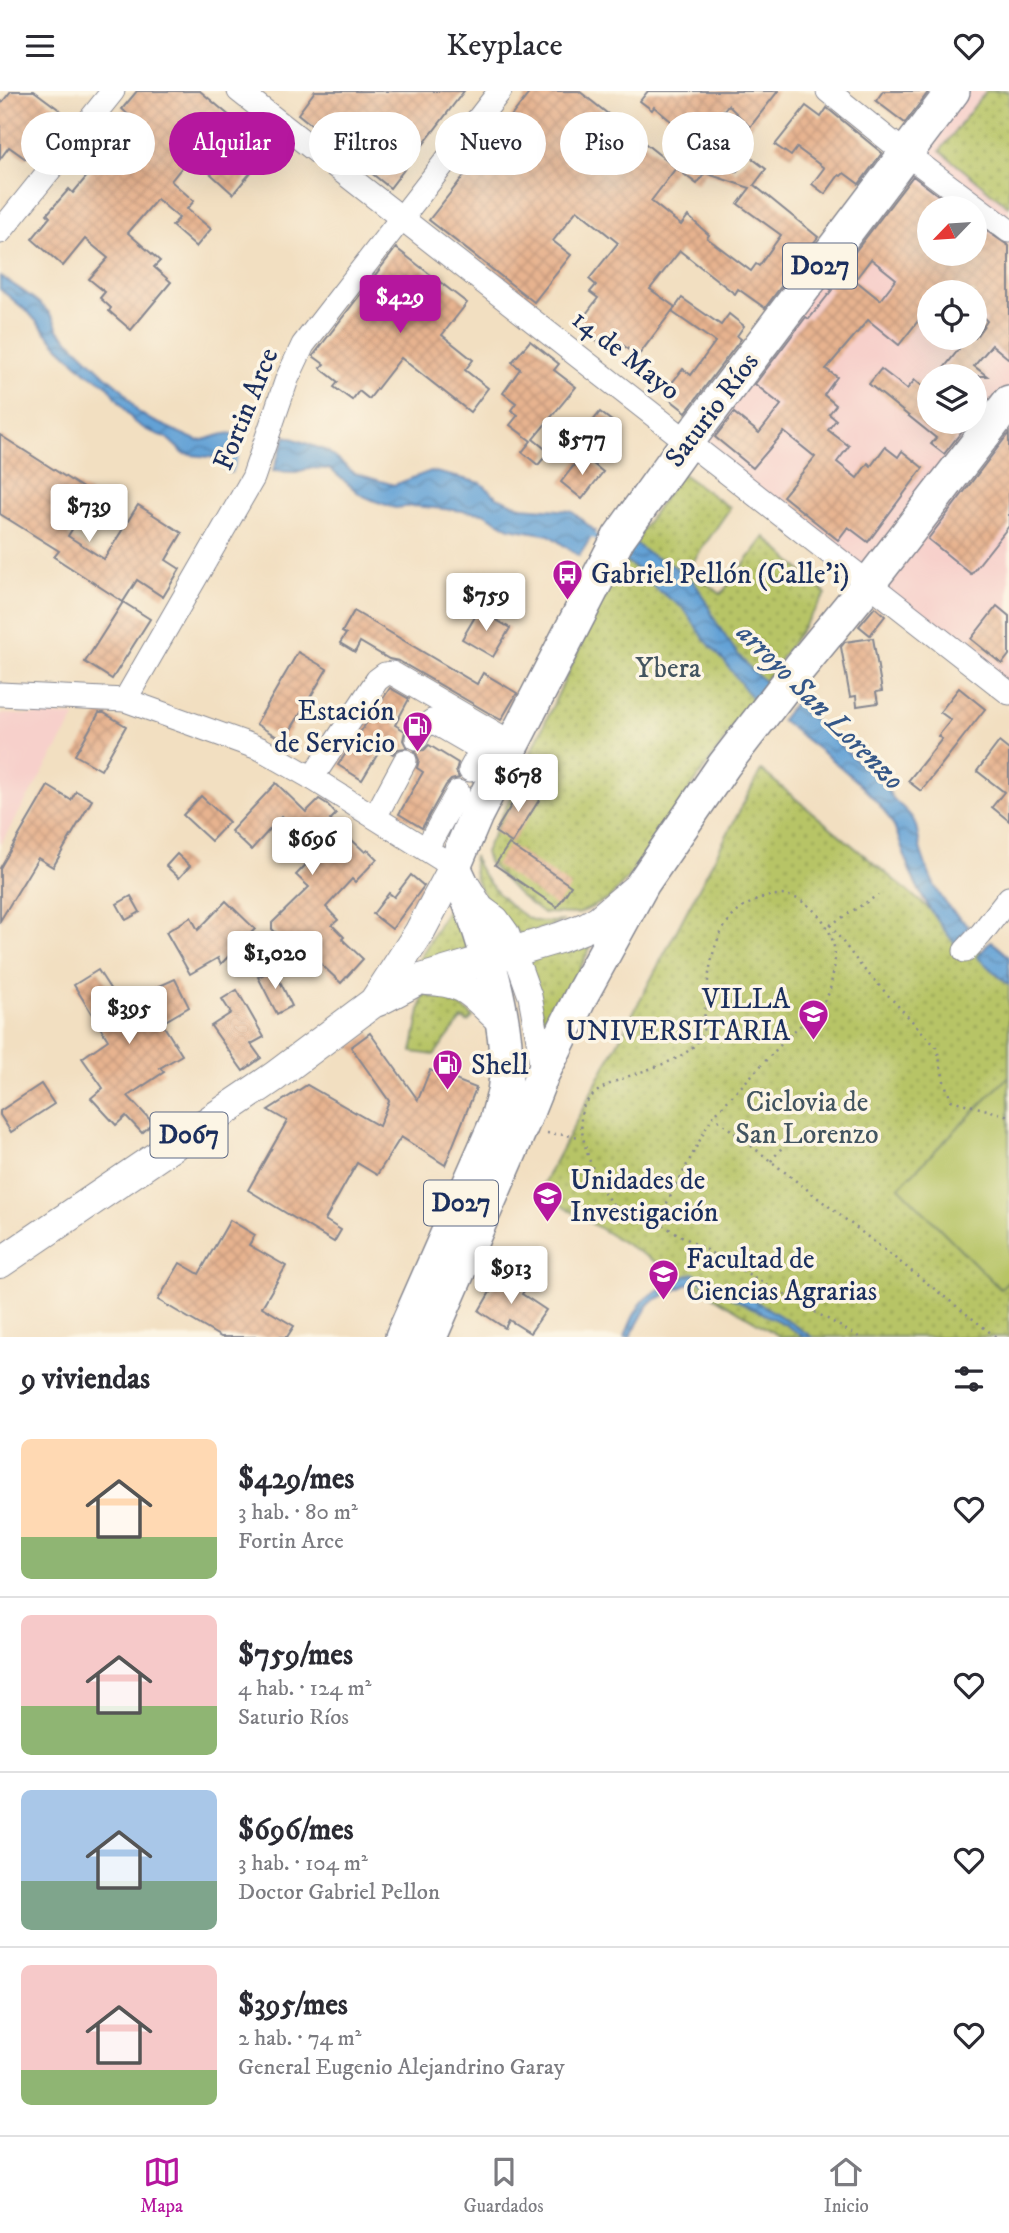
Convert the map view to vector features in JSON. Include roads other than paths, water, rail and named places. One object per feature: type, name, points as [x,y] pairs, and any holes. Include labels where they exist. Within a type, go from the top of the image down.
[{"type":"highway","name":"Saturio Ríos","points":[[454,867],[476,815],[488,754],[634,515],[953,91]]},
{"type":"highway","name":"D027","points":[[430,1337],[542,1075],[583,992],[643,883],[684,820],[758,720],[869,583],[1009,402]]},
{"type":"highway","name":"D027","points":[[402,1337],[495,1123],[504,1091],[506,1065],[519,1022],[501,955],[469,902],[454,867]]},
{"type":"main road","name":"D067","points":[[374,1002],[419,933],[454,867]]},
{"type":"main road","name":"D067","points":[[0,1263],[274,1077],[374,1002],[418,980],[559,938],[587,927],[605,916],[643,883]]},
{"type":"main road","points":[[418,980],[447,981],[467,988],[519,1022]]},
{"type":"street","points":[[0,232],[113,91]]},
{"type":"street","name":"14 de Mayo","points":[[239,91],[1009,693]]},
{"type":"street","name":"Fortin Arce","points":[[125,700],[253,478],[287,379],[303,345],[500,91]]},
{"type":"street","points":[[828,91],[1009,231]]},
{"type":"street","points":[[312,778],[377,680],[384,674],[392,673],[488,754]]},
{"type":"street","points":[[0,694],[125,700],[261,749],[454,867]]},
{"type":"street","points":[[417,738],[422,728],[432,721],[488,754]]},
{"type":"street","points":[[375,817],[405,761]]},
{"type":"street","points":[[426,849],[458,792]]},
{"type":"street","points":[[965,951],[1009,898]]},
{"type":"street","points":[[519,1022],[542,1075]]},
{"type":"water","points":[[0,276],[43,306],[55,321],[57,329],[123,390],[137,411],[149,419],[198,441],[231,434],[252,444],[244,468],[230,473],[222,467],[217,458],[184,454],[167,438],[134,422],[109,387],[88,374],[29,313],[0,289]]},
{"type":"water","points":[[286,436],[327,451],[354,473],[394,485],[431,471],[481,483],[497,497],[521,507],[571,511],[595,531],[579,556],[549,535],[510,528],[483,513],[414,506],[395,508],[361,495],[330,469],[273,471]]},
{"type":"water","points":[[630,539],[693,581],[732,646],[767,683],[754,701],[684,609],[619,556]]},
{"type":"water","points":[[795,702],[863,767],[878,775],[892,797],[912,818],[934,885],[952,911],[969,926],[955,944],[921,894],[891,821],[881,807],[840,767],[781,720]]},
{"type":"water","points":[[991,941],[1009,957],[1009,985],[977,957]]},
{"type":"water","points":[[693,1273],[740,1293],[812,1337],[804,1337],[786,1325],[697,1280],[650,1302],[630,1337],[625,1337],[637,1310],[650,1295]]},
{"type":"waterway","name":"arroyo San Lorenzo","points":[[586,533],[606,541]]},
{"type":"place","name":"Gabriel Pellón (Calle'i)","points":[[568,601]]},
{"type":"place","name":"Estación de Servicio","points":[[418,754]]},
{"type":"place","name":"VILLA UNIVERSITARIA","points":[[813,1042]]},
{"type":"place","name":"Shell","points":[[448,1092]]},
{"type":"place","name":"Unidades de Investigación","points":[[547,1223]]},
{"type":"place","name":"Facultad de Ciencias Agrarias","points":[[663,1302]]},
{"type":"park label","name":"Ybera","points":[[668,668]]},
{"type":"park label","name":"Ciclovia de San Lorenzo","points":[[807,1118]]}]
